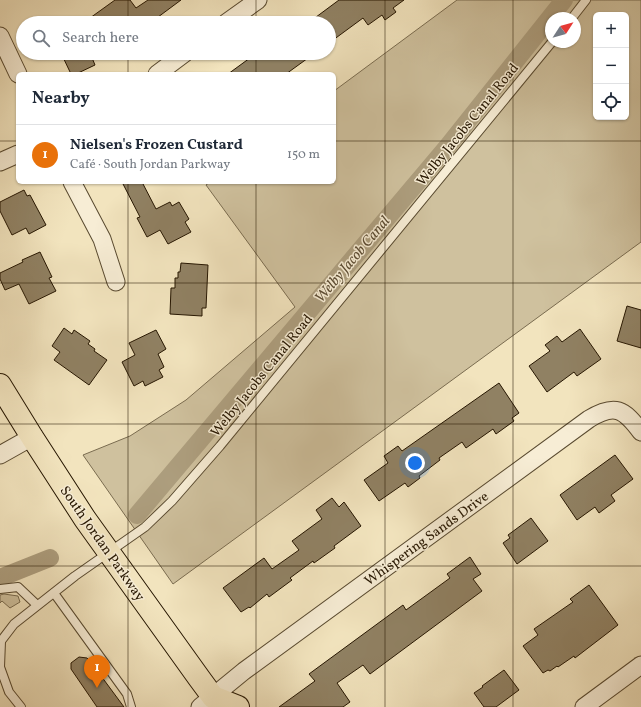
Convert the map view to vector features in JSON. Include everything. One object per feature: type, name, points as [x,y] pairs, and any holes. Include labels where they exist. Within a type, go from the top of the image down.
[{"type":"main road","name":"South Jordan Parkway","points":[[0,385],[32,437],[209,704]]},
{"type":"main road","points":[[209,704],[238,707]]},
{"type":"street","points":[[236,16],[258,0]]},
{"type":"street","points":[[0,36],[17,72]]},
{"type":"street","points":[[160,72],[176,60]]},
{"type":"street","points":[[0,162],[16,155]]},
{"type":"street","points":[[73,184],[102,239],[116,282]]},
{"type":"street","name":"Whispering Sands Drive","points":[[209,704],[256,662],[598,413],[607,410],[624,412],[641,432]]},
{"type":"street","points":[[0,455],[32,437]]},
{"type":"street","points":[[584,707],[641,665]]},
{"type":"lane","points":[[577,12],[586,0]]},
{"type":"lane","name":"Welby Jacobs Canal Road","points":[[21,707],[9,692],[0,666],[1,641],[14,624],[75,576],[145,527],[172,501],[220,446],[547,48]]},
{"type":"lane","points":[[0,589],[18,587],[37,605]]},
{"type":"lane","points":[[54,593],[127,694],[131,707]]},
{"type":"shaded area","points":[[457,0],[641,0],[641,242],[173,584],[83,455],[130,436],[186,400],[295,307],[206,185],[336,184],[336,90]]},
{"type":"shaded area","points":[[4,594],[18,596],[20,602],[10,608],[2,601],[0,603],[0,595]]},
{"type":"building","points":[[115,0],[130,0],[136,8],[148,0],[181,0],[159,16],[93,16]]},
{"type":"building","points":[[339,0],[404,0],[393,8],[396,12],[385,20],[382,15],[368,25],[363,18],[336,38],[336,16],[317,16]]},
{"type":"building","points":[[64,60],[93,60],[95,65],[80,72],[70,72]]},
{"type":"building","points":[[247,60],[305,60],[289,72],[231,72]]},
{"type":"building","points":[[123,184],[143,184],[156,209],[170,202],[172,206],[179,202],[189,219],[185,222],[191,232],[168,244],[160,230],[147,237],[137,218],[140,217]]},
{"type":"building","points":[[24,190],[27,196],[30,195],[46,225],[29,234],[26,228],[12,235],[0,211],[0,202]]},
{"type":"building","points":[[40,252],[52,277],[49,278],[56,291],[29,304],[19,284],[5,290],[0,279],[0,273],[23,262],[22,260]]},
{"type":"building","points":[[181,263],[208,265],[206,308],[202,308],[202,316],[170,314],[171,288],[175,288],[175,278],[178,278]]},
{"type":"building","points":[[627,306],[641,310],[641,348],[617,341]]},
{"type":"building","points":[[64,328],[72,334],[74,330],[90,341],[88,344],[95,349],[94,351],[107,360],[89,385],[54,360],[60,352],[52,346]]},
{"type":"building","points":[[580,329],[601,359],[577,376],[574,372],[547,392],[529,366],[550,351],[545,345],[557,336],[562,342]]},
{"type":"building","points":[[156,330],[166,349],[158,354],[164,367],[159,370],[163,377],[145,386],[143,381],[134,386],[122,362],[135,355],[129,343]]},
{"type":"building","points":[[499,383],[519,413],[512,418],[514,421],[496,434],[493,429],[466,448],[462,442],[439,458],[440,460],[419,476],[420,478],[408,487],[405,483],[379,501],[364,480],[388,463],[384,456],[398,446],[402,451]]},
{"type":"building","points":[[615,455],[633,479],[611,495],[615,501],[599,513],[595,507],[577,520],[560,495]]},
{"type":"building","points":[[332,498],[339,507],[344,502],[361,526],[334,546],[335,548],[314,563],[313,561],[290,578],[292,580],[269,597],[267,594],[250,608],[249,607],[241,612],[223,588],[264,558],[272,569],[299,550],[292,541],[322,519],[316,510]]},
{"type":"building","points":[[531,518],[548,541],[517,564],[503,543],[510,538],[508,535]]},
{"type":"building","points":[[470,557],[481,574],[473,579],[482,591],[370,674],[363,665],[337,683],[350,702],[343,707],[279,707],[315,681],[309,674],[403,605],[406,610],[450,578],[447,574]]},
{"type":"building","points":[[589,585],[618,625],[575,658],[574,656],[558,667],[557,666],[550,671],[548,670],[543,673],[523,646],[538,635],[534,629],[573,602],[570,599]]},
{"type":"building","points":[[79,657],[87,658],[90,661],[124,707],[97,707],[71,669],[71,663]]},
{"type":"building","points":[[504,670],[519,690],[496,707],[484,707],[474,693]]},
{"type":"waterway","name":"Welby Jacob Canal","points":[[137,515],[447,147],[564,0]]},
{"type":"waterway","name":"Welby Jacob Canal","points":[[0,578],[50,558]]},
{"type":"place","name":"Nielsen's Frozen Custard","points":[[97,688]]}]
